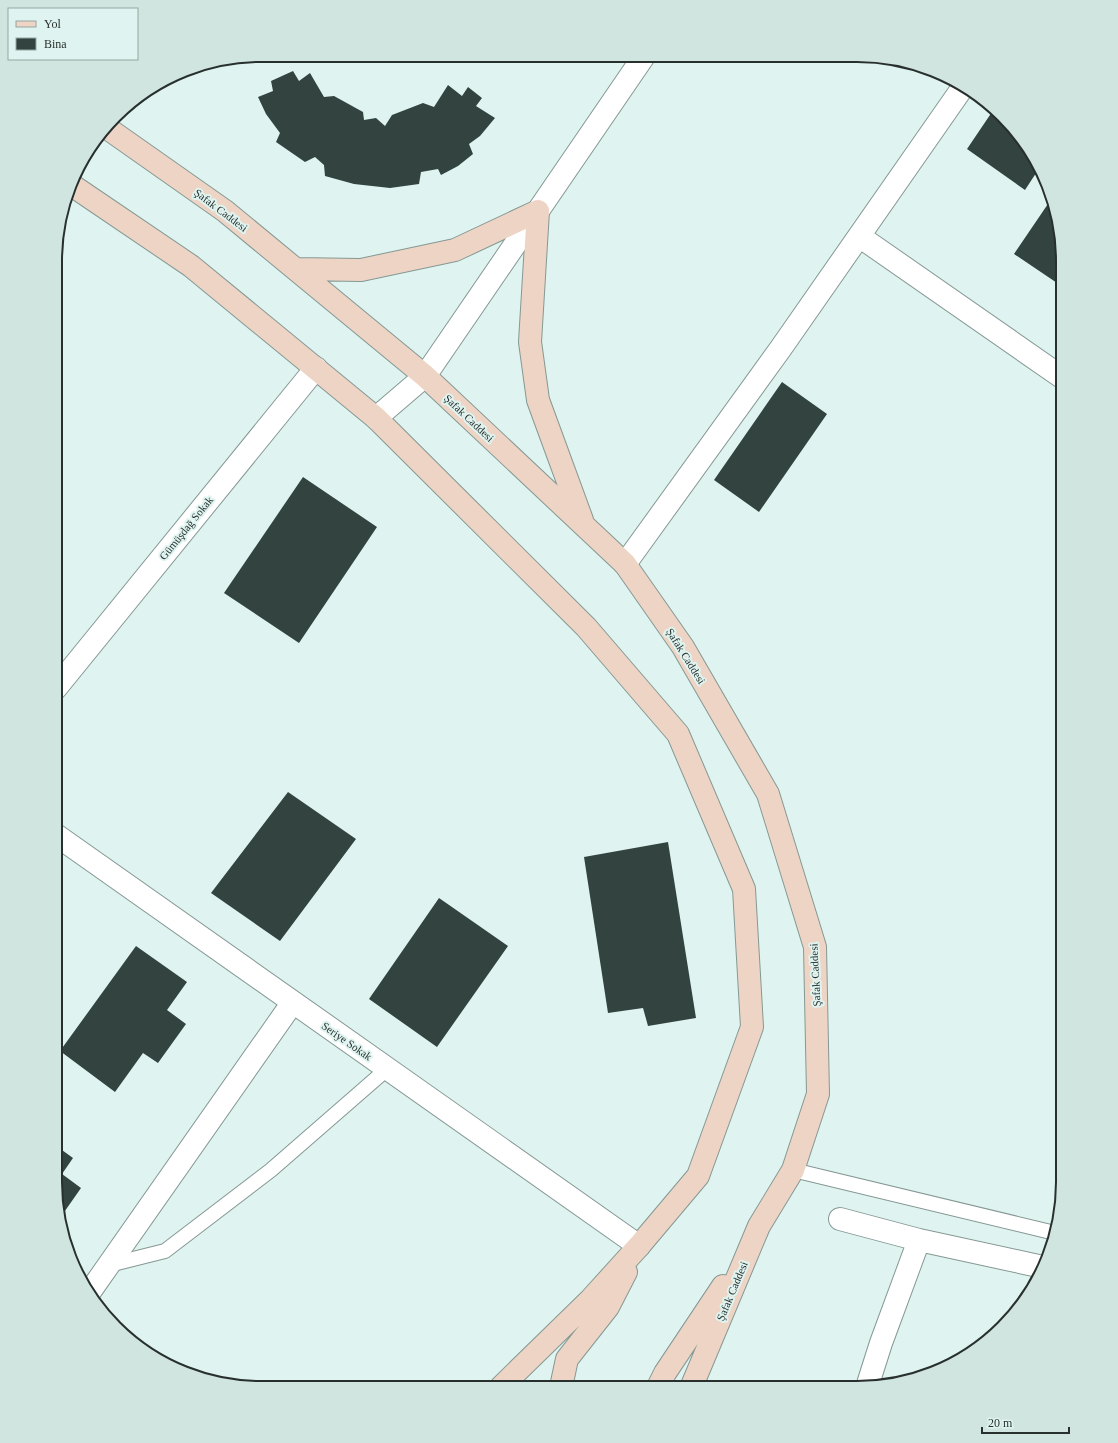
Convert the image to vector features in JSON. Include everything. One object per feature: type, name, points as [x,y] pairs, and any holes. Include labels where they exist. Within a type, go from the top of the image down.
[{"type":"main road","name":"Şafak Caddesi","points":[[111,131],[225,211],[425,376],[625,564],[683,647],[768,794],[816,947],[818,1094],[793,1170],[759,1226],[694,1381]]},
{"type":"main road","points":[[76,188],[191,266],[376,418],[586,627],[678,734],[744,889],[752,1027],[698,1176],[639,1246],[591,1299],[507,1381]]},
{"type":"main road","points":[[296,269],[361,270],[455,250],[538,211],[530,342],[538,400],[584,525]]},
{"type":"main road","points":[[661,1381],[754,1238]]},
{"type":"main road","points":[[562,1381],[567,1359],[608,1307],[639,1246]]},
{"type":"street","points":[[376,418],[425,376],[640,62]]},
{"type":"street","points":[[625,564],[781,348],[961,91]]},
{"type":"street","points":[[859,236],[1056,373]]},
{"type":"street","name":"Gümüşdağ Sokak","points":[[62,681],[316,368]]},
{"type":"street","name":"Seriye Sokak","points":[[62,840],[639,1246]]},
{"type":"street","points":[[93,1288],[293,1002]]},
{"type":"street","points":[[840,1219],[919,1240],[1037,1266]]},
{"type":"street","points":[[869,1381],[880,1343],[919,1240]]},
{"type":"lane","points":[[109,1265],[165,1251],[271,1170],[388,1069]]},
{"type":"lane","points":[[793,1170],[1050,1232]]},
{"type":"building","points":[[293,71],[299,81],[310,73],[324,97],[334,96],[363,112],[364,120],[376,118],[385,126],[392,115],[423,103],[434,107],[448,85],[462,96],[468,87],[482,98],[476,106],[495,118],[480,136],[469,144],[473,154],[458,166],[441,175],[438,169],[421,172],[419,184],[390,188],[354,184],[325,176],[324,165],[315,157],[305,162],[276,142],[280,133],[266,114],[258,97],[273,91],[271,81]]},
{"type":"building","points":[[991,114],[1015,140],[1035,174],[1025,190],[967,149]]},
{"type":"building","points":[[1048,205],[1056,248],[1056,282],[1014,254]]},
{"type":"building","points":[[782,382],[827,414],[759,512],[714,480]]},
{"type":"building","points":[[303,477],[377,527],[299,643],[224,593]]},
{"type":"building","points":[[288,792],[356,839],[280,941],[211,893]]},
{"type":"building","points":[[668,842],[696,1018],[648,1026],[643,1008],[608,1013],[584,857]]},
{"type":"building","points":[[439,898],[508,946],[437,1047],[369,999]]},
{"type":"building","points":[[136,946],[187,982],[167,1010],[186,1024],[158,1063],[143,1053],[115,1092],[62,1052],[62,1048]]},
{"type":"building","points":[[62,1150],[73,1158],[62,1174]]},
{"type":"building","points":[[62,1174],[81,1188],[65,1212],[62,1195]]}]
